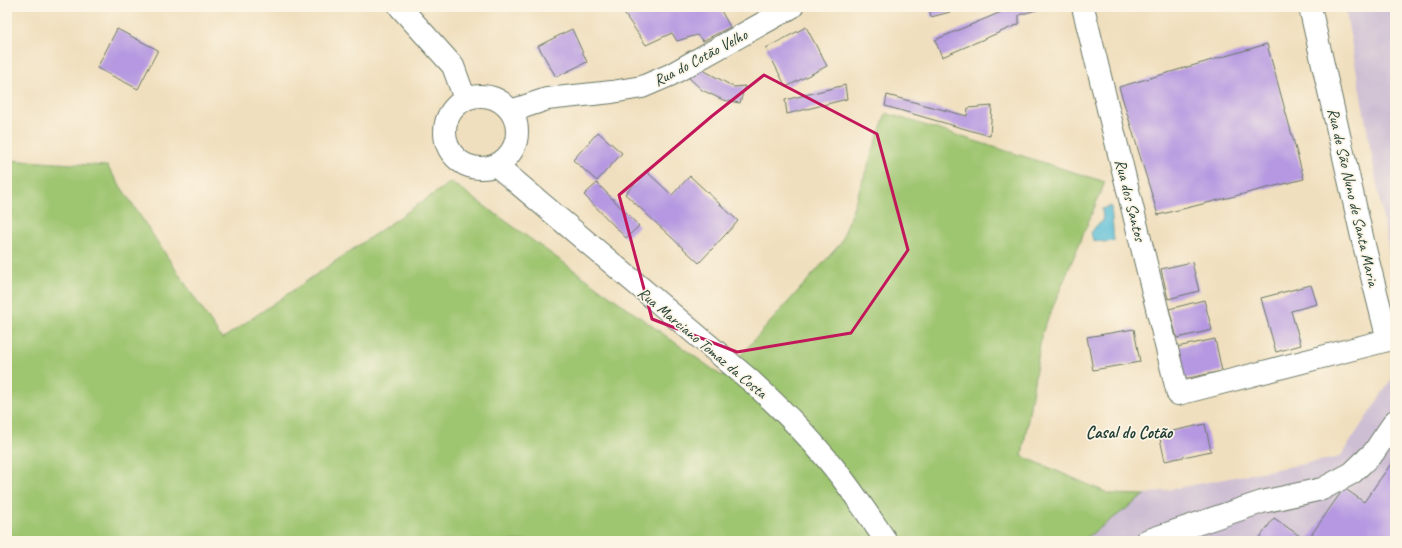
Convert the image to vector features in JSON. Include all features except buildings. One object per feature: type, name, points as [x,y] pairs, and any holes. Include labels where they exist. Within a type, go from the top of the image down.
[{"type":"street","points":[[400,7],[453,66],[465,99]]},
{"type":"street","name":"Rua do Cotão Velho","points":[[510,112],[547,99],[612,92],[642,87],[670,75],[792,7]]},
{"type":"street","name":"Rua dos Santos","points":[[1083,7],[1178,394]]},
{"type":"street","name":"Rua de São Nuno de Santa Maria","points":[[1178,394],[1388,340],[1363,241],[1310,7]]},
{"type":"street","points":[[475,96],[485,96],[495,98],[504,104],[510,112],[515,121],[517,131],[516,142],[512,151],[505,160],[496,165],[485,168],[473,168],[463,164],[453,157],[447,147],[444,136],[445,125],[449,114],[456,105],[465,99],[475,96]]},
{"type":"street","name":"Rua Marciano Tomaz da Costa","points":[[496,165],[787,414],[820,450],[855,496],[886,541]]},
{"type":"street","points":[[1146,541],[1175,537],[1262,502],[1322,489],[1352,473],[1374,452],[1395,421]]},
{"type":"highlighted area","points":[[764,75],[877,134],[908,250],[851,333],[737,352],[652,319],[619,195],[712,116]]},
{"type":"shaded area","points":[[1345,7],[1395,7],[1395,286]]},
{"type":"shaded area","points":[[1395,374],[1395,541],[1074,541],[1146,494],[1340,457]]},
{"type":"green space","points":[[886,113],[1105,182],[1042,333],[1022,456],[1110,494],[1145,495],[1082,541],[7,541],[7,160],[107,166],[222,339],[451,182],[722,376],[841,243]]},
{"type":"water","points":[[1111,206],[1114,241],[1104,242],[1093,240],[1091,233],[1096,226],[1103,221],[1102,209]]},
{"type":"district","name":"Casal do Cotão","points":[[1129,432]]}]
